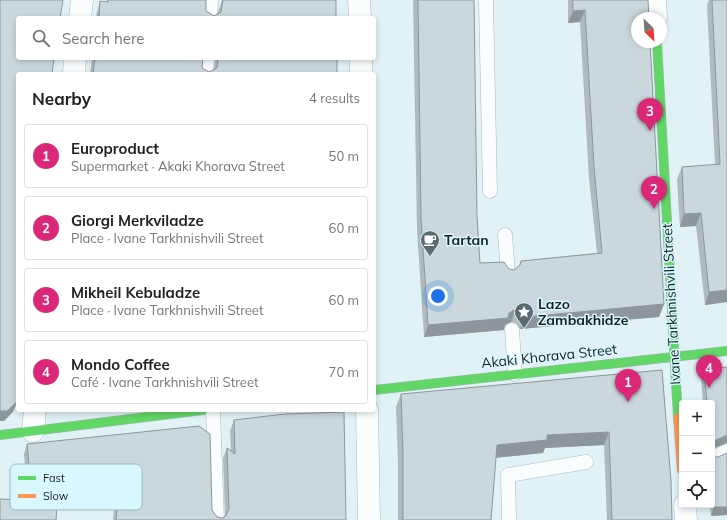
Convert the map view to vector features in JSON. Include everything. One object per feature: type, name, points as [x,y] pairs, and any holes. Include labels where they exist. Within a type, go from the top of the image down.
[{"type":"street","points":[[80,16],[82,0]]},
{"type":"street","points":[[359,0],[360,16]]},
{"type":"street","points":[[655,0],[656,12]]},
{"type":"street","name":"Ivane Tarkhnishvili Street","points":[[657,48],[680,436]]},
{"type":"street","points":[[74,72],[76,60]]},
{"type":"street","points":[[360,60],[361,72]]},
{"type":"street","name":"Akaki Khorava Street","points":[[376,390],[727,352]]},
{"type":"street","points":[[33,432],[35,412]]},
{"type":"street","points":[[0,435],[188,412]]},
{"type":"street","points":[[367,412],[370,520]]},
{"type":"street","points":[[685,508],[686,520]]},
{"type":"lane","points":[[210,16],[211,0]]},
{"type":"lane","points":[[486,0],[490,191]]},
{"type":"lane","points":[[206,72],[207,60]]},
{"type":"lane","points":[[506,235],[508,274]]},
{"type":"lane","points":[[512,330],[516,374]]},
{"type":"lane","points":[[213,412],[217,520]]},
{"type":"lane","points":[[715,457],[727,451]]},
{"type":"lane","points":[[509,520],[508,475],[586,462]]},
{"type":"building","points":[[0,0],[63,0],[60,16],[16,16],[16,60],[54,60],[52,72],[16,72],[16,403],[7,411],[0,411]]},
{"type":"building","points":[[108,0],[206,0],[206,11],[214,16],[99,16],[100,1],[108,2]]},
{"type":"building","points":[[223,0],[336,0],[336,16],[214,16],[221,12]]},
{"type":"building","points":[[418,0],[474,0],[477,216],[480,263],[504,262],[509,269],[514,270],[520,265],[521,261],[602,253],[594,167],[585,10],[573,11],[573,0],[648,0],[649,12],[631,12],[631,48],[650,48],[664,304],[525,317],[521,310],[516,309],[509,313],[508,318],[428,325],[421,217]]},
{"type":"building","points":[[712,0],[727,0],[727,290],[709,292],[701,213],[684,214],[682,167],[720,164]]},
{"type":"building","points":[[95,60],[203,60],[202,68],[209,72],[93,72]]},
{"type":"building","points":[[218,60],[337,60],[337,72],[209,72],[217,68]]},
{"type":"building","points":[[727,367],[727,435],[715,441],[715,400],[707,400],[704,369]]},
{"type":"building","points":[[662,370],[671,481],[672,520],[612,520],[609,432],[547,435],[547,440],[497,445],[491,520],[403,520],[401,394]]},
{"type":"building","points":[[344,412],[346,520],[116,520],[117,510],[142,510],[142,464],[29,464],[27,444],[199,426],[210,434],[212,510],[217,517],[222,518],[226,516],[229,509],[227,448],[235,454],[234,420],[285,414]]},
{"type":"building","points":[[727,453],[727,507],[715,507],[715,457]]},
{"type":"building","points":[[0,499],[10,500],[10,510],[57,510],[56,520],[0,520]]},
{"type":"traffic: fast","points":[[657,48],[678,418]]},
{"type":"traffic: fast","points":[[376,390],[727,351]]},
{"type":"traffic: fast","points":[[0,435],[187,412]]},
{"type":"traffic: slow","points":[[678,418],[679,436]]},
{"type":"place","name":"Mikheil Kebuladze","points":[[650,131]]},
{"type":"place","name":"Giorgi Merkviladze","points":[[654,209]]},
{"type":"place","name":"Tartan","points":[[430,257]]},
{"type":"place","name":"Lazo Zambakhidze","points":[[524,329]]},
{"type":"place","name":"Mondo Coffee","points":[[709,388]]},
{"type":"place","name":"Europroduct","points":[[628,402]]}]
